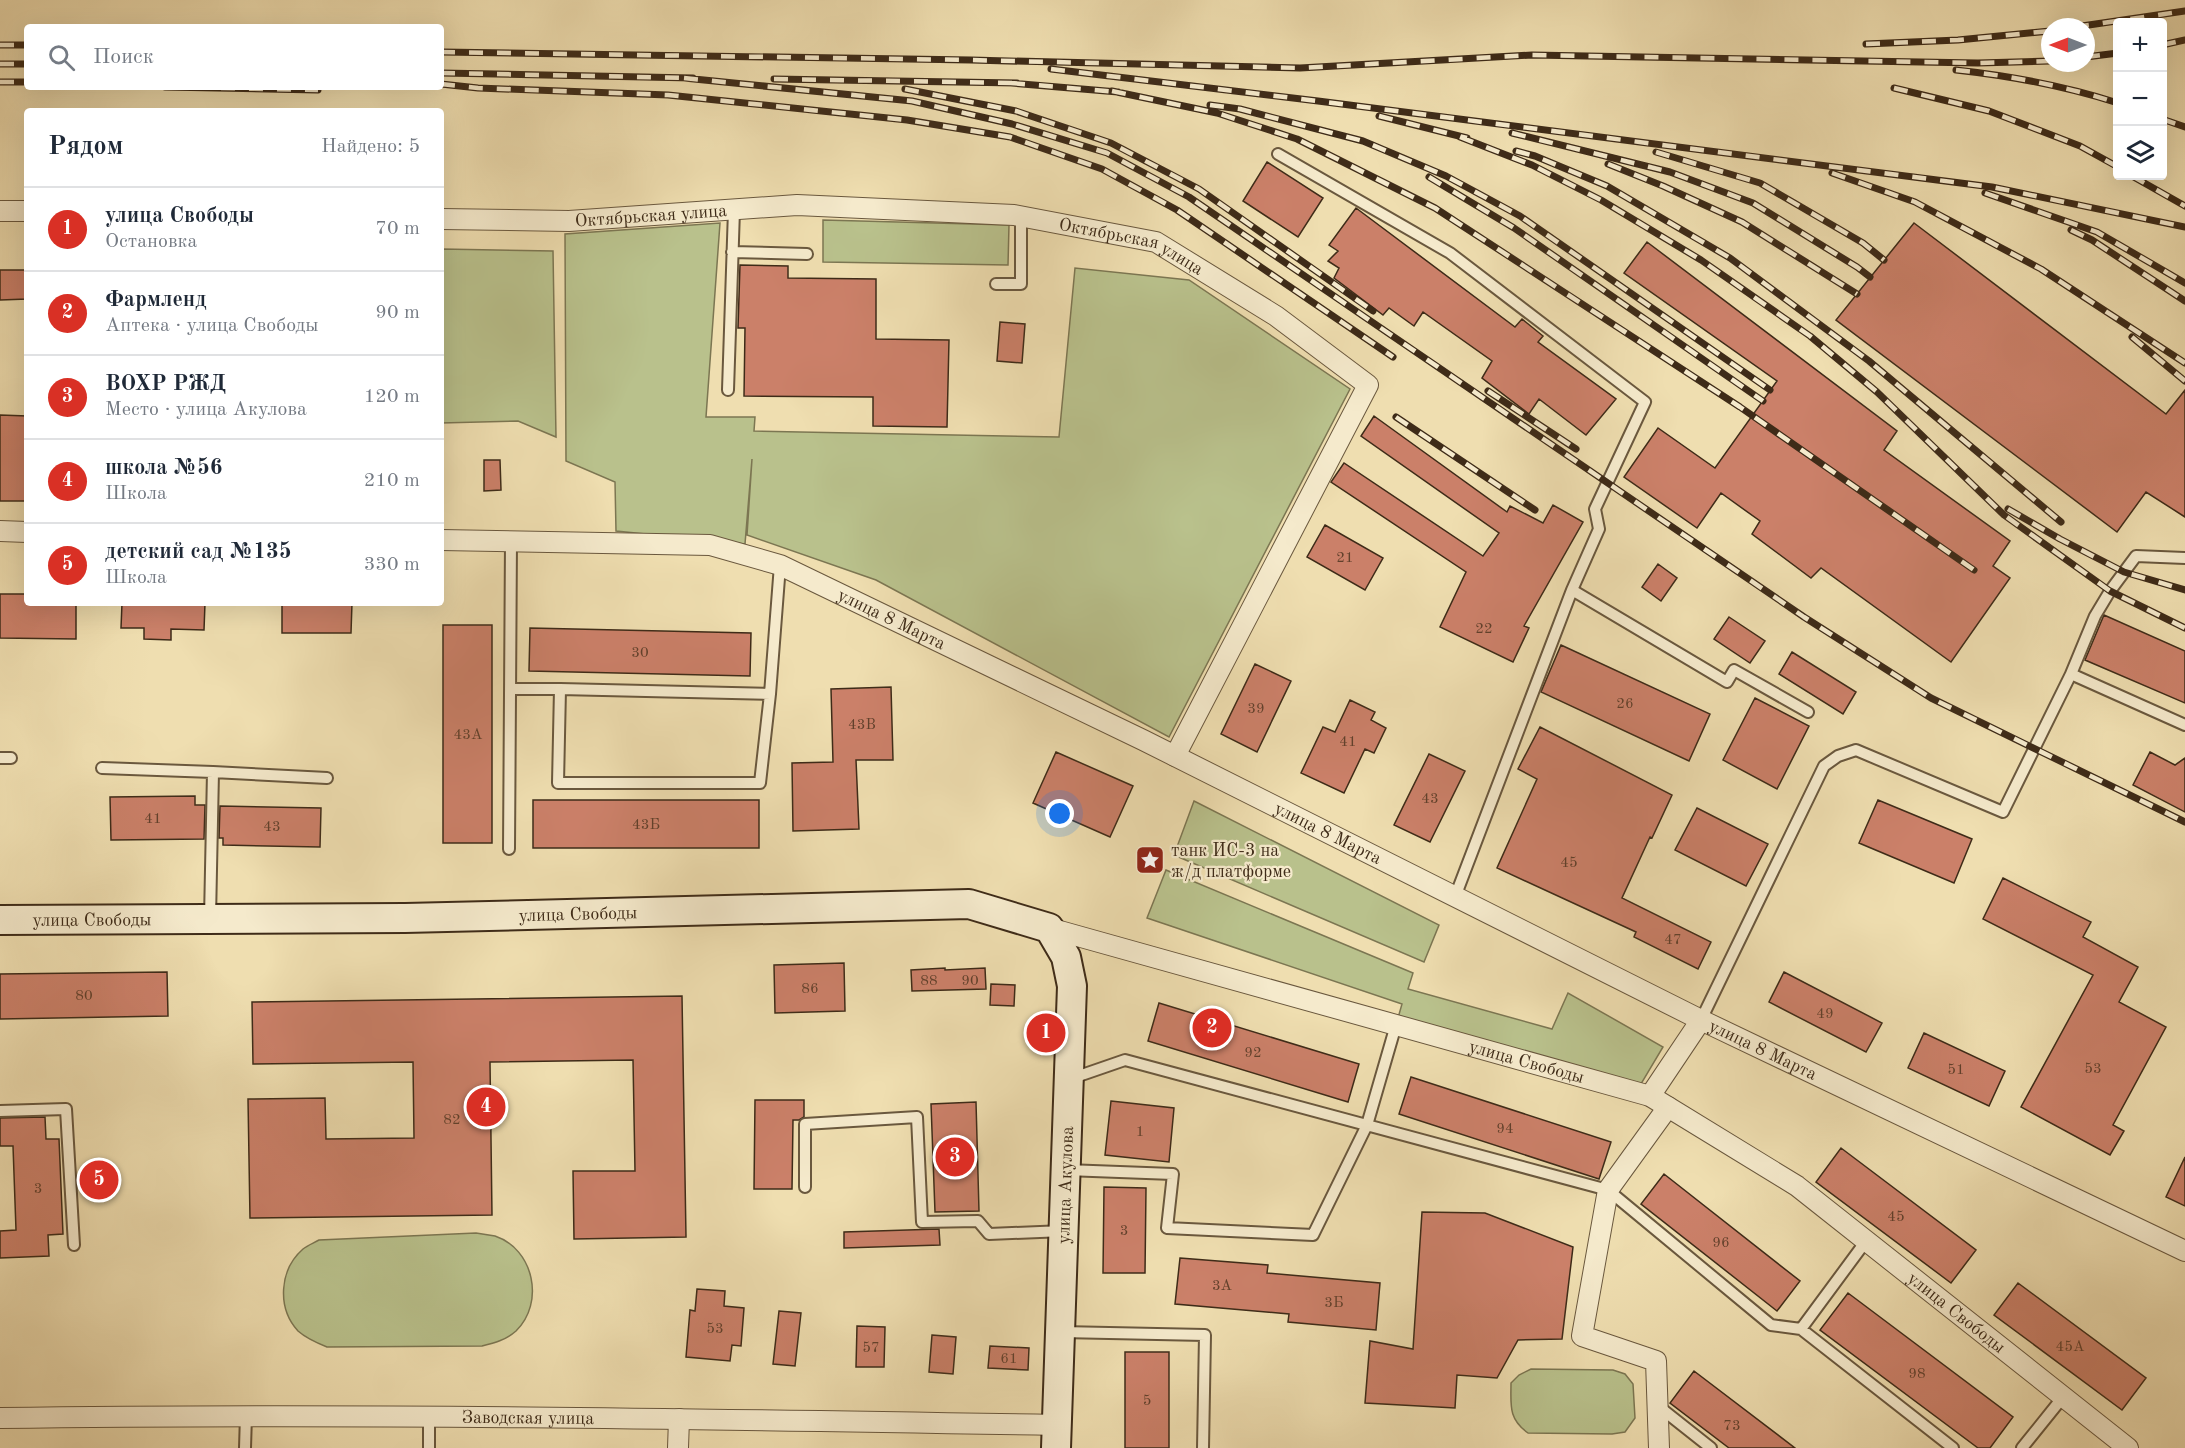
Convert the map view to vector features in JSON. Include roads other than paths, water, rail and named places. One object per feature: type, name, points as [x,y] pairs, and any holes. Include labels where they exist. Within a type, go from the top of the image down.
[{"type":"street","name":"Октябрьская улица","points":[[444,219],[569,221],[797,205],[1021,216],[1156,242],[1276,316],[1368,385],[1175,756]]},
{"type":"street","points":[[0,210],[24,211]]},
{"type":"street","points":[[0,531],[24,532]]},
{"type":"street","name":"улица 8 Марта","points":[[444,540],[710,546],[780,565],[1175,756],[1701,1020],[2185,1251]]},
{"type":"street","name":"улица Свободы","points":[[0,920],[405,918],[969,904],[1650,1096],[1797,1186],[2127,1448]]},
{"type":"street","name":"улица Акулова","points":[[1049,928],[1066,957],[1072,986],[1056,1437]]},
{"type":"street","points":[[1650,1096],[1701,1020]]},
{"type":"street","points":[[1659,1448],[1656,1362],[1582,1336],[1608,1190],[1668,1107]]},
{"type":"street","name":"Заводская улица","points":[[0,1418],[246,1415],[679,1419],[1056,1437]]},
{"type":"street","points":[[678,1448],[679,1419]]},
{"type":"lane","points":[[1278,154],[1450,253],[1645,402],[1596,509],[1599,529],[1572,590],[1455,897]]},
{"type":"lane","points":[[728,390],[734,210]]},
{"type":"lane","points":[[996,284],[1021,284],[1021,216]]},
{"type":"lane","points":[[732,252],[807,254]]},
{"type":"lane","points":[[509,849],[511,541]]},
{"type":"lane","points":[[1701,1020],[1824,766],[1838,756],[1856,750],[2003,812],[2071,674],[2095,616],[2110,591],[2136,556],[2185,558]]},
{"type":"lane","points":[[560,689],[558,783],[760,783],[770,694],[780,565]]},
{"type":"lane","points":[[1572,590],[1727,682],[1734,670],[1808,712]]},
{"type":"lane","points":[[2071,674],[2185,725]]},
{"type":"lane","points":[[510,689],[770,694]]},
{"type":"lane","points":[[102,768],[327,778]]},
{"type":"lane","points":[[210,919],[213,772]]},
{"type":"lane","points":[[1066,1170],[1173,1174],[1167,1227],[1312,1235],[1367,1125],[1396,1025]]},
{"type":"lane","points":[[1069,1079],[1125,1060],[1608,1190],[1771,1325],[1801,1329],[1953,1448]]},
{"type":"lane","points":[[0,1111],[66,1108],[74,1245]]},
{"type":"lane","points":[[805,1187],[805,1124],[917,1117],[922,1222],[978,1221],[989,1234],[1064,1231]]},
{"type":"lane","points":[[1801,1329],[1866,1241]]},
{"type":"lane","points":[[1061,1332],[1205,1335],[1203,1448]]},
{"type":"lane","points":[[2022,1448],[2063,1397]]},
{"type":"lane","points":[[1658,1406],[1711,1448]]},
{"type":"lane","points":[[245,1448],[246,1415]]},
{"type":"lane","points":[[429,1416],[429,1448]]},
{"type":"railway","points":[[2095,24],[2185,11]]},
{"type":"railway","points":[[1866,44],[1958,40],[2041,32]]},
{"type":"railway","points":[[2167,44],[2185,40]]},
{"type":"railway","points":[[0,45],[24,45]]},
{"type":"railway","points":[[444,52],[971,60],[1300,68],[1532,55],[1978,63],[2041,61]]},
{"type":"railway","points":[[2095,56],[2113,54]]},
{"type":"railway","points":[[0,64],[24,64]]},
{"type":"railway","points":[[1051,69],[1992,187],[2185,227]]},
{"type":"railway","points":[[1956,70],[2038,82],[2113,102]]},
{"type":"railway","points":[[444,73],[693,78]]},
{"type":"railway","points":[[684,78],[912,101],[1012,124],[1107,153],[1189,197],[1804,617],[1931,698],[2185,822]]},
{"type":"railway","points":[[774,79],[1017,83]]},
{"type":"railway","points":[[0,82],[24,82]]},
{"type":"railway","points":[[1011,83],[1118,92]]},
{"type":"railway","points":[[444,84],[478,88],[668,95],[907,120],[1010,137],[1102,169],[1177,210],[1393,357]]},
{"type":"railway","points":[[1894,88],[1989,111],[2080,146],[2113,164]]},
{"type":"railway","points":[[905,89],[1016,111],[1111,143],[1199,189],[1373,311]]},
{"type":"railway","points":[[1112,91],[1217,113],[1297,139],[1435,208],[1740,407],[1974,570]]},
{"type":"railway","points":[[1210,105],[1240,109],[1363,141],[1446,176],[1520,216],[1770,390]]},
{"type":"railway","points":[[1379,116],[1467,138]]},
{"type":"railway","points":[[2167,121],[2185,127]]},
{"type":"railway","points":[[1512,133],[1670,172],[1753,203],[1870,277]]},
{"type":"railway","points":[[1460,137],[1532,165],[1601,200],[1701,260],[1810,336],[1877,392],[2004,515],[2110,591],[2185,628]]},
{"type":"railway","points":[[1516,151],[1535,156],[1607,186],[1730,258],[1869,361],[2061,522]]},
{"type":"railway","points":[[1656,152],[1760,183],[1863,243],[1884,260]]},
{"type":"railway","points":[[1608,164],[1742,222],[1857,294]]},
{"type":"railway","points":[[1832,173],[1915,202],[2041,269],[2185,363]]},
{"type":"railway","points":[[1429,177],[1514,228],[1763,401]]},
{"type":"railway","points":[[2139,180],[2185,206]]},
{"type":"railway","points":[[1985,193],[2097,232],[2185,283]]},
{"type":"railway","points":[[2071,230],[2092,240],[2185,301]]},
{"type":"railway","points":[[2132,337],[2185,381]]},
{"type":"railway","points":[[1488,391],[1576,449]]},
{"type":"railway","points":[[1396,417],[1535,510]]},
{"type":"railway","points":[[2008,509],[2124,572],[2185,590]]},
{"type":"place","name":"танк ИС-3 на ж/д платформе","points":[[1150,860]]},
{"type":"place","name":"Фармленд","points":[[1212,1028]]},
{"type":"place","name":"улица Свободы","points":[[1046,1033]]},
{"type":"place","name":"школа №56","points":[[486,1107]]},
{"type":"place","name":"ВОХР РЖД","points":[[955,1157]]},
{"type":"place","name":"детский сад №135","points":[[99,1180]]}]
